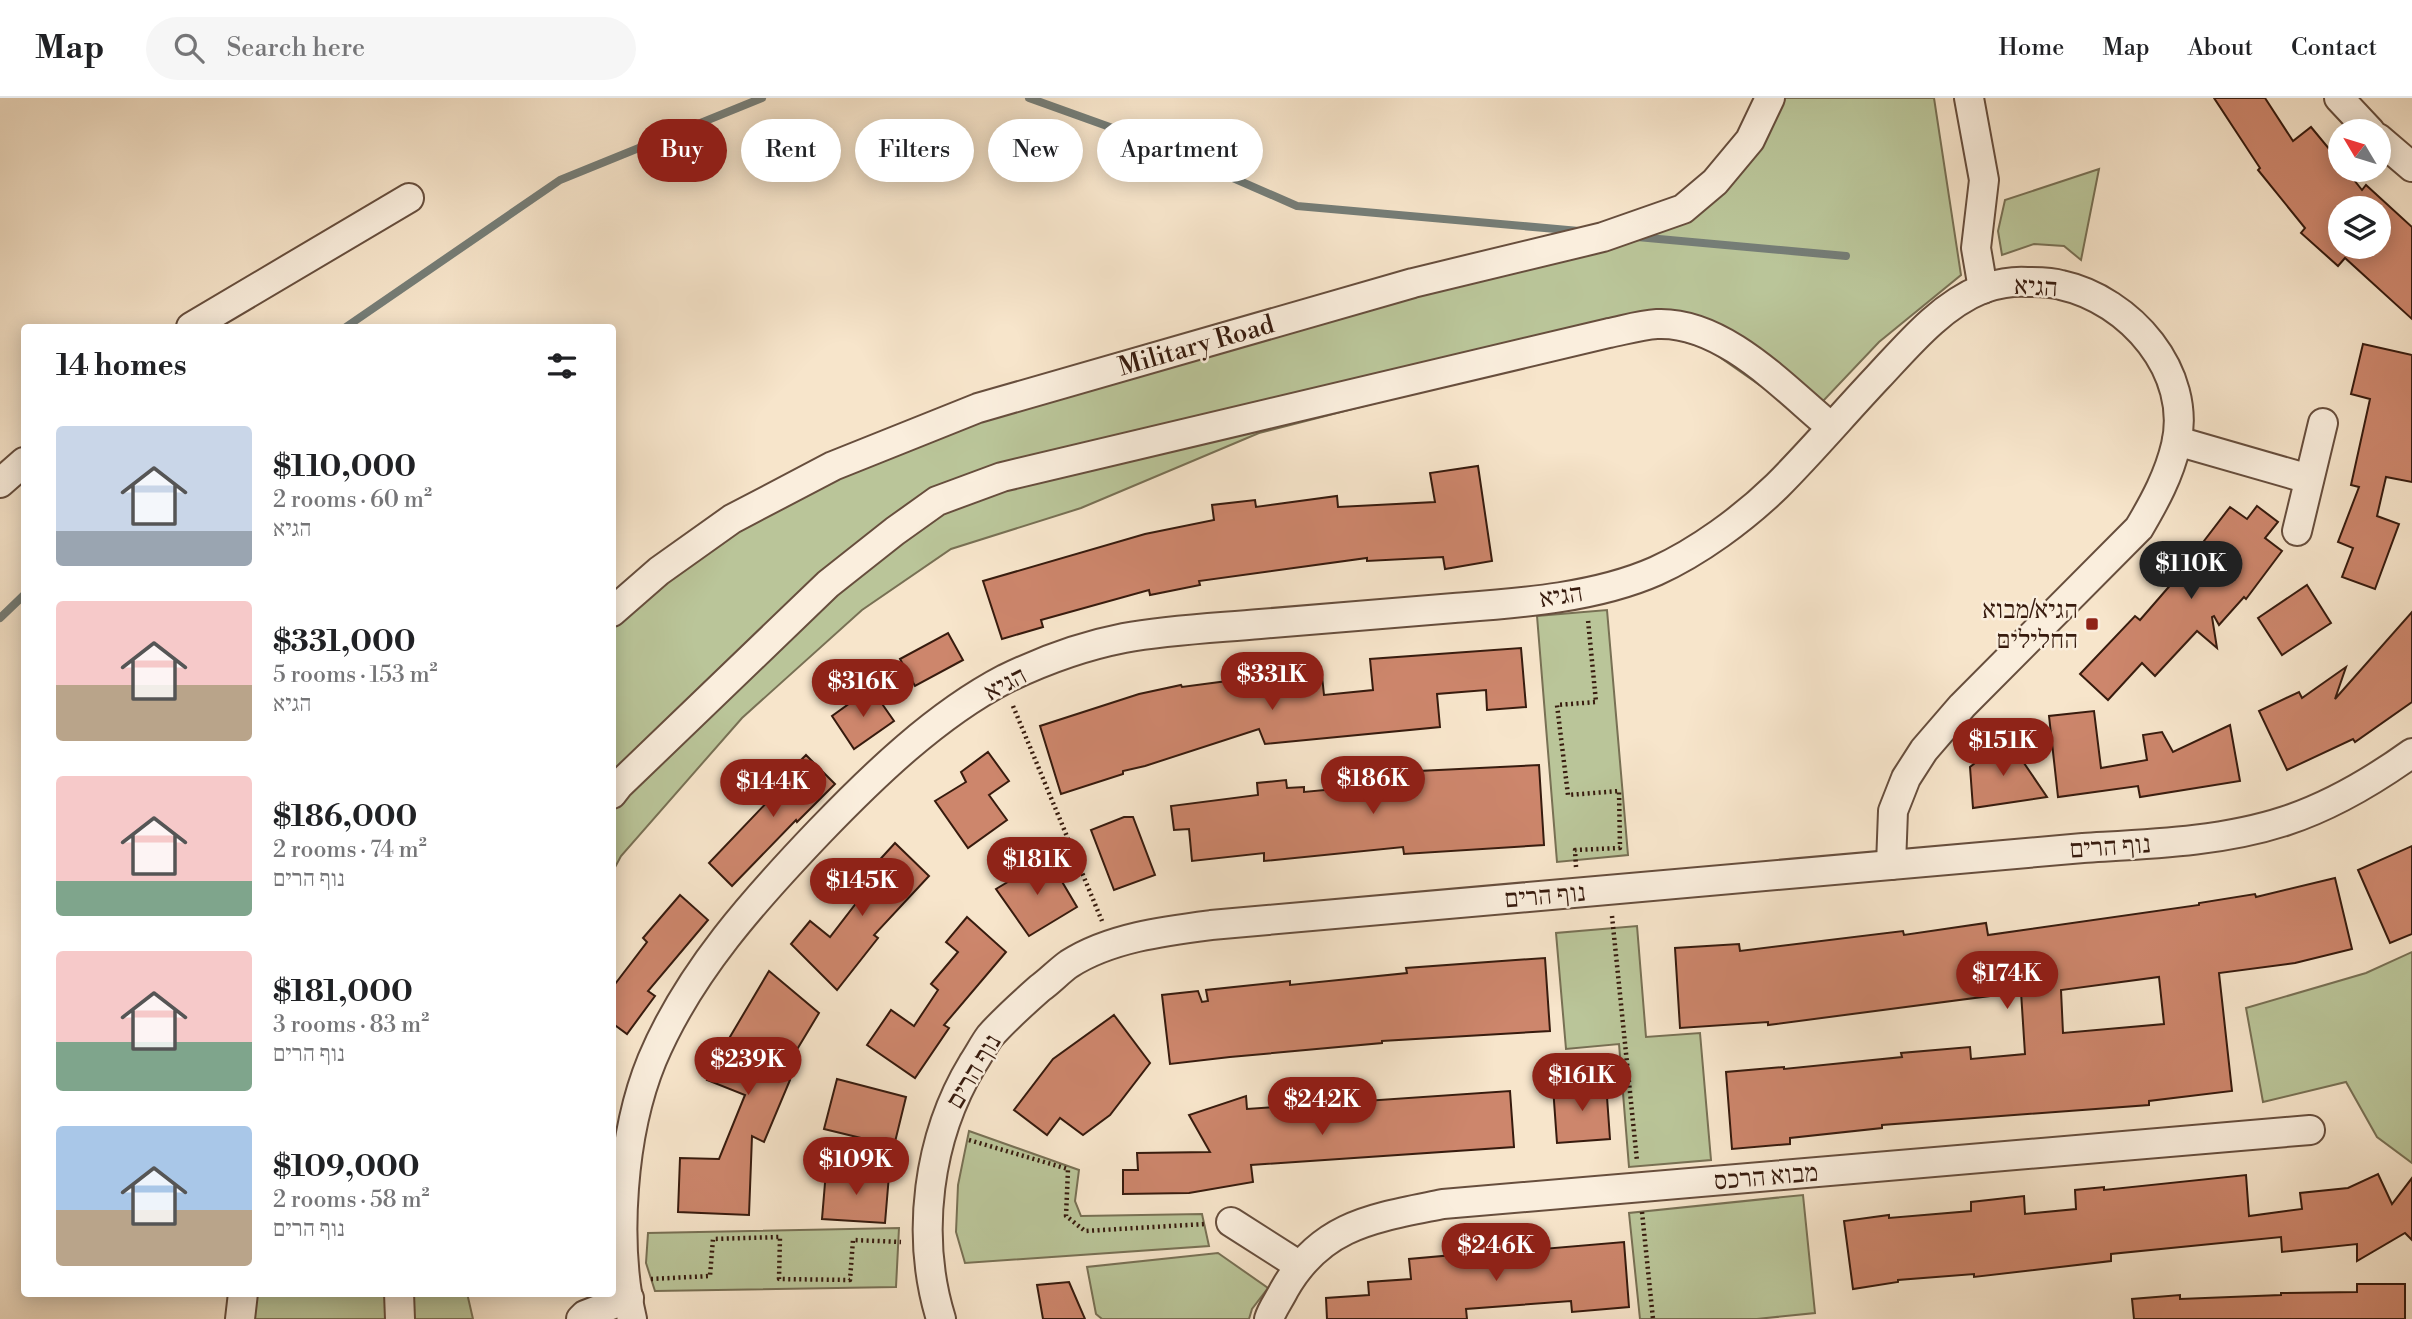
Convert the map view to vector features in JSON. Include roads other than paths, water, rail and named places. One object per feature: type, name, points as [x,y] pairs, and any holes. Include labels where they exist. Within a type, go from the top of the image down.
[{"type":"street","name":"Military Road","points":[[616,609],[659,571],[732,519],[833,466],[978,408],[1413,283],[1603,237],[1683,209],[1715,181],[1750,141],[1770,98]]},
{"type":"street","points":[[1969,98],[1984,180],[1976,248],[1983,289]]},
{"type":"street","points":[[2339,98],[2359,119]]},
{"type":"street","points":[[2391,149],[2412,167]]},
{"type":"street","points":[[196,324],[409,198]]},
{"type":"street","name":"הגיא","points":[[629,1299],[623,1255],[624,1192],[635,1114],[650,1065],[671,1018],[714,953],[764,889],[863,787],[951,714],[1003,680],[1059,656],[1121,638],[1495,605],[1586,592],[1655,572],[1733,525],[1776,486],[1909,343],[1944,312],[1983,289],[2018,281],[2060,284],[2091,296],[2123,314],[2166,365],[2176,394],[2178,441],[2161,492],[2139,528],[1962,706],[1924,750],[1906,778],[1893,811],[1891,865]]},
{"type":"street","points":[[616,790],[828,584],[937,501],[1002,477],[1609,332],[1657,324],[1685,327],[1741,352],[1831,428]]},
{"type":"street","points":[[2297,531],[2323,424]]},
{"type":"street","points":[[2178,441],[2309,479]]},
{"type":"street","points":[[0,483],[21,465]]},
{"type":"street","name":"נוף הרים","points":[[941,1319],[930,1263],[929,1203],[935,1155],[952,1102],[989,1037],[1026,1000],[1069,964],[1112,945],[1151,933],[1211,925],[2219,836],[2284,821],[2337,799],[2382,775],[2412,753]]},
{"type":"street","name":"מבוא הרכס","points":[[1269,1319],[1292,1276],[1316,1248],[1350,1226],[1443,1204],[2310,1130]]},
{"type":"street","points":[[1231,1222],[1300,1266]]},
{"type":"street","points":[[240,1319],[243,1297]]},
{"type":"street","points":[[398,1297],[400,1319]]},
{"type":"street","points":[[581,1319],[584,1315],[629,1299]]},
{"type":"waterway","points":[[350,324],[560,180],[762,98]]},
{"type":"waterway","points":[[1029,98],[1146,140],[1297,206],[1579,231]]},
{"type":"waterway","points":[[1637,237],[1846,256]]},
{"type":"waterway","points":[[0,618],[21,598]]},
{"type":"place","name":"הגיא/מבוא החלילים","points":[[2092,624]]}]
